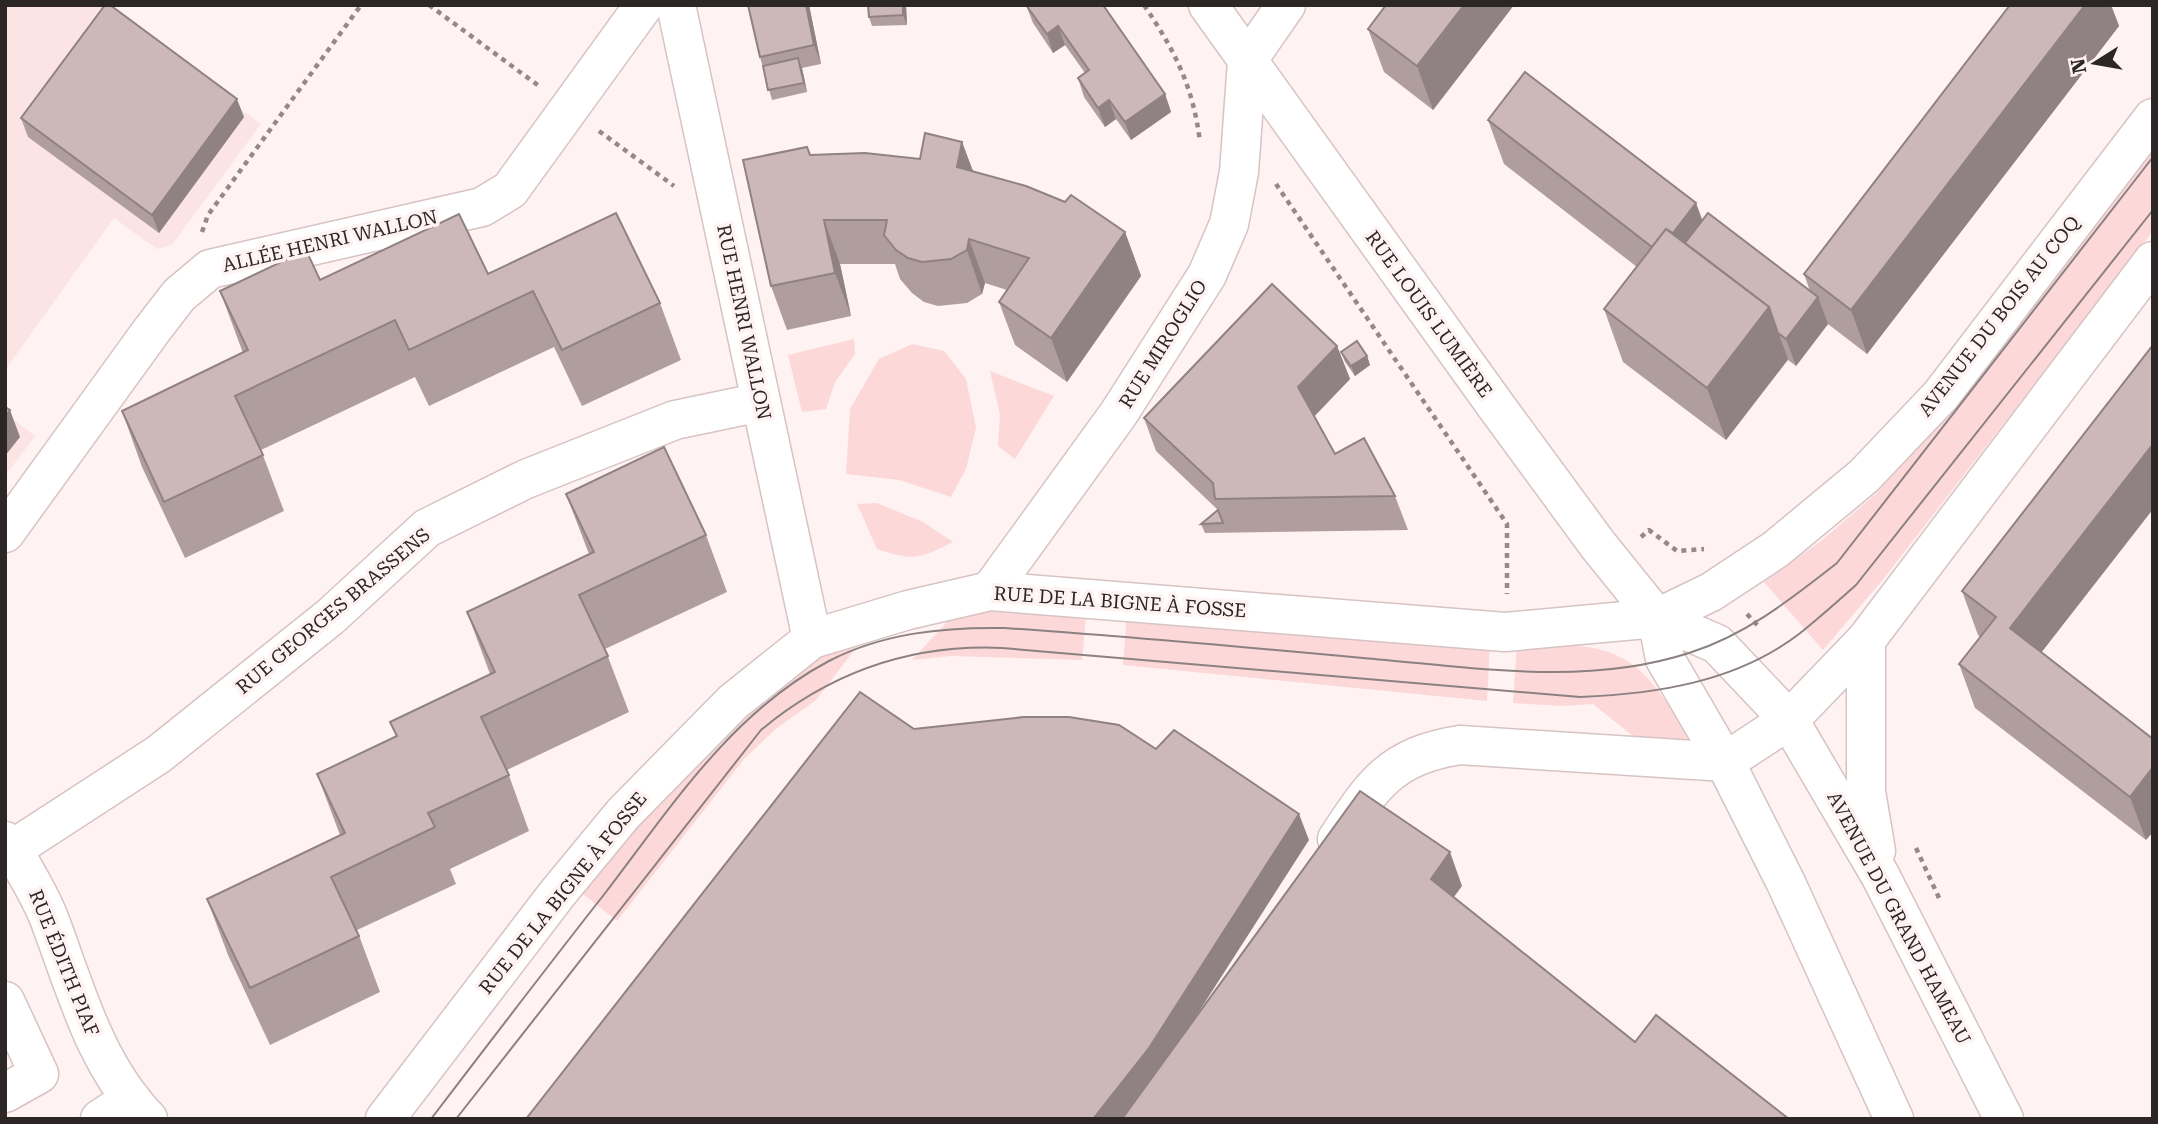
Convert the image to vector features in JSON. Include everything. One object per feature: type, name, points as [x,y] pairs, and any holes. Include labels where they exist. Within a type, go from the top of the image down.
[{"type":"street","name":"ALLÉE HENRI WALLON","points":[[5,533],[179,295],[210,269],[482,207],[510,190],[644,5]]},
{"type":"street","name":"RUE HENRI WALLON","points":[[676,5],[812,639]]},
{"type":"street","name":"RUE LOUIS LUMIÈRE","points":[[1208,5],[1582,523],[1657,618]]},
{"type":"street","points":[[1247,61],[1286,5]]},
{"type":"street","name":"RUE MIROGLIO","points":[[990,591],[1119,414],[1207,275],[1229,224],[1239,162],[1247,61]]},
{"type":"street","name":"AVENUE DU BOIS AU COQ","points":[[1657,618],[1721,584],[1776,549],[1840,499],[1941,394],[2153,118]]},
{"type":"street","points":[[1317,868],[1371,788],[1401,764],[1429,750],[1460,745],[1725,762],[1789,720],[1866,640],[2153,261]]},
{"type":"street","name":"RUE GEORGES BRASSENS","points":[[9,845],[159,754],[330,617],[427,528],[526,479],[675,420],[761,402]]},
{"type":"street","name":"RUE DE LA BIGNE À FOSSE","points":[[385,1119],[550,903],[623,814],[733,702],[812,639],[908,610],[990,591],[1505,632],[1657,618]]},
{"type":"street","points":[[1657,618],[1665,659],[1725,762],[1786,883],[1894,1119]]},
{"type":"street","name":"AVENUE DU GRAND HAMEAU","points":[[1657,618],[1717,644],[1789,720],[1880,875],[2004,1119]]},
{"type":"street","points":[[1866,640],[1866,792],[1880,875]]},
{"type":"street","name":"RUE ÉDITH PIAF","points":[[9,845],[49,918],[88,1030],[126,1112]]},
{"type":"street","points":[[5,1001],[39,1074],[5,1093]]},
{"type":"path","points":[[200,238],[208,215],[361,5]]},
{"type":"path","points":[[1143,5],[1166,37],[1192,94],[1200,141],[1199,161],[1262,163],[1507,524],[1507,600]]},
{"type":"path","points":[[1691,550],[1762,631]]},
{"type":"path","points":[[1912,838],[1945,911]]},
{"type":"shaded area","points":[[5,5],[99,5],[261,124],[172,245],[157,249],[114,218],[5,370]]},
{"type":"shaded area","points":[[2153,141],[2153,231],[1881,582],[1823,650],[1764,582],[1821,541],[1877,493],[1945,411]]},
{"type":"shaded area","points":[[854,339],[855,354],[835,382],[826,409],[802,412],[788,355]]},
{"type":"shaded area","points":[[912,344],[944,351],[966,379],[976,427],[966,469],[951,497],[899,480],[846,474],[850,409],[879,359]]},
{"type":"shaded area","points":[[990,371],[1054,396],[1015,459],[998,446],[1000,415]]},
{"type":"shaded area","points":[[5,413],[35,436],[5,476]]},
{"type":"shaded area","points":[[877,503],[923,522],[953,542],[924,555],[908,557],[877,549],[857,504]]},
{"type":"shaded area","points":[[1087,607],[1082,660],[951,656],[912,660],[958,610]]},
{"type":"shaded area","points":[[1127,610],[1490,642],[1487,701],[1123,665]]},
{"type":"shaded area","points":[[865,636],[816,700],[777,728],[745,758],[617,921],[573,886],[635,814],[806,658]]},
{"type":"shaded area","points":[[1517,644],[1588,647],[1615,654],[1630,663],[1655,687],[1691,746],[1639,741],[1593,704],[1562,706],[1513,703]]},
{"type":"building","points":[[105,5],[110,5],[237,99],[152,215],[21,118]]},
{"type":"building","points":[[748,5],[806,5],[814,45],[760,57]]},
{"type":"building","points":[[868,5],[903,5],[903,15],[869,17]]},
{"type":"building","points":[[1026,5],[1103,5],[1165,94],[1125,122],[1109,100],[1098,108],[1078,78],[1089,70],[1058,26],[1047,34]]},
{"type":"building","points":[[1386,5],[1464,5],[1417,66],[1368,29]]},
{"type":"building","points":[[2010,5],[2085,5],[1851,310],[1804,274]]},
{"type":"building","points":[[798,58],[804,83],[768,90],[763,66]]},
{"type":"building","points":[[1525,72],[1696,203],[1673,233],[1666,229],[1652,247],[1488,120]]},
{"type":"building","points":[[925,133],[962,142],[957,167],[1026,186],[1065,202],[1071,195],[1125,232],[1051,338],[999,302],[1029,258],[969,239],[967,250],[951,259],[922,262],[908,258],[896,250],[884,235],[887,220],[824,220],[835,273],[771,286],[743,160],[807,147],[810,155],[865,153],[920,159]]},
{"type":"building","points":[[616,213],[660,303],[562,350],[533,291],[409,350],[395,320],[235,396],[263,455],[164,502],[122,411],[248,350],[220,291],[306,250],[320,280],[459,214],[488,274]]},
{"type":"building","points":[[1708,213],[1818,297],[1786,339],[1778,333],[1769,307],[1685,243]]},
{"type":"building","points":[[1666,229],[1769,307],[1707,388],[1604,309]]},
{"type":"building","points":[[1272,284],[1337,346],[1298,387],[1335,454],[1364,438],[1395,496],[1215,499],[1213,483],[1144,418]]},
{"type":"building","points":[[1357,341],[1367,356],[1351,366],[1341,352]]},
{"type":"building","points":[[2153,345],[2153,444],[2010,628],[2153,739],[2153,767],[2130,797],[1959,664],[1996,617],[1962,591]]},
{"type":"building","points":[[664,447],[706,535],[579,595],[608,656],[481,717],[509,775],[428,813],[435,827],[331,877],[359,936],[250,988],[207,899],[345,833],[317,774],[397,736],[390,722],[495,672],[467,612],[594,552],[566,494]]},
{"type":"building","points":[[1218,510],[1223,523],[1201,524]]},
{"type":"building","points":[[860,692],[914,729],[1024,717],[1069,717],[1119,725],[1156,749],[1174,730],[1299,814],[1149,1048],[1093,1119],[526,1119]]},
{"type":"building","points":[[1360,791],[1450,852],[1431,879],[1635,1042],[1656,1015],[1789,1119],[1122,1119]]},
{"type":"tram line","points":[[431,1119],[680,795],[733,734],[794,682],[829,661],[871,644],[936,631],[1004,628],[1486,669],[1568,672],[1649,663],[1689,653],[1749,626],[1785,603],[1837,563],[2153,157]]},
{"type":"tram line","points":[[456,1119],[761,730],[816,692],[874,666],[936,651],[1002,648],[1580,697],[1666,688],[1722,674],[1749,664],[1799,634],[1856,585],[2153,210]]}]
